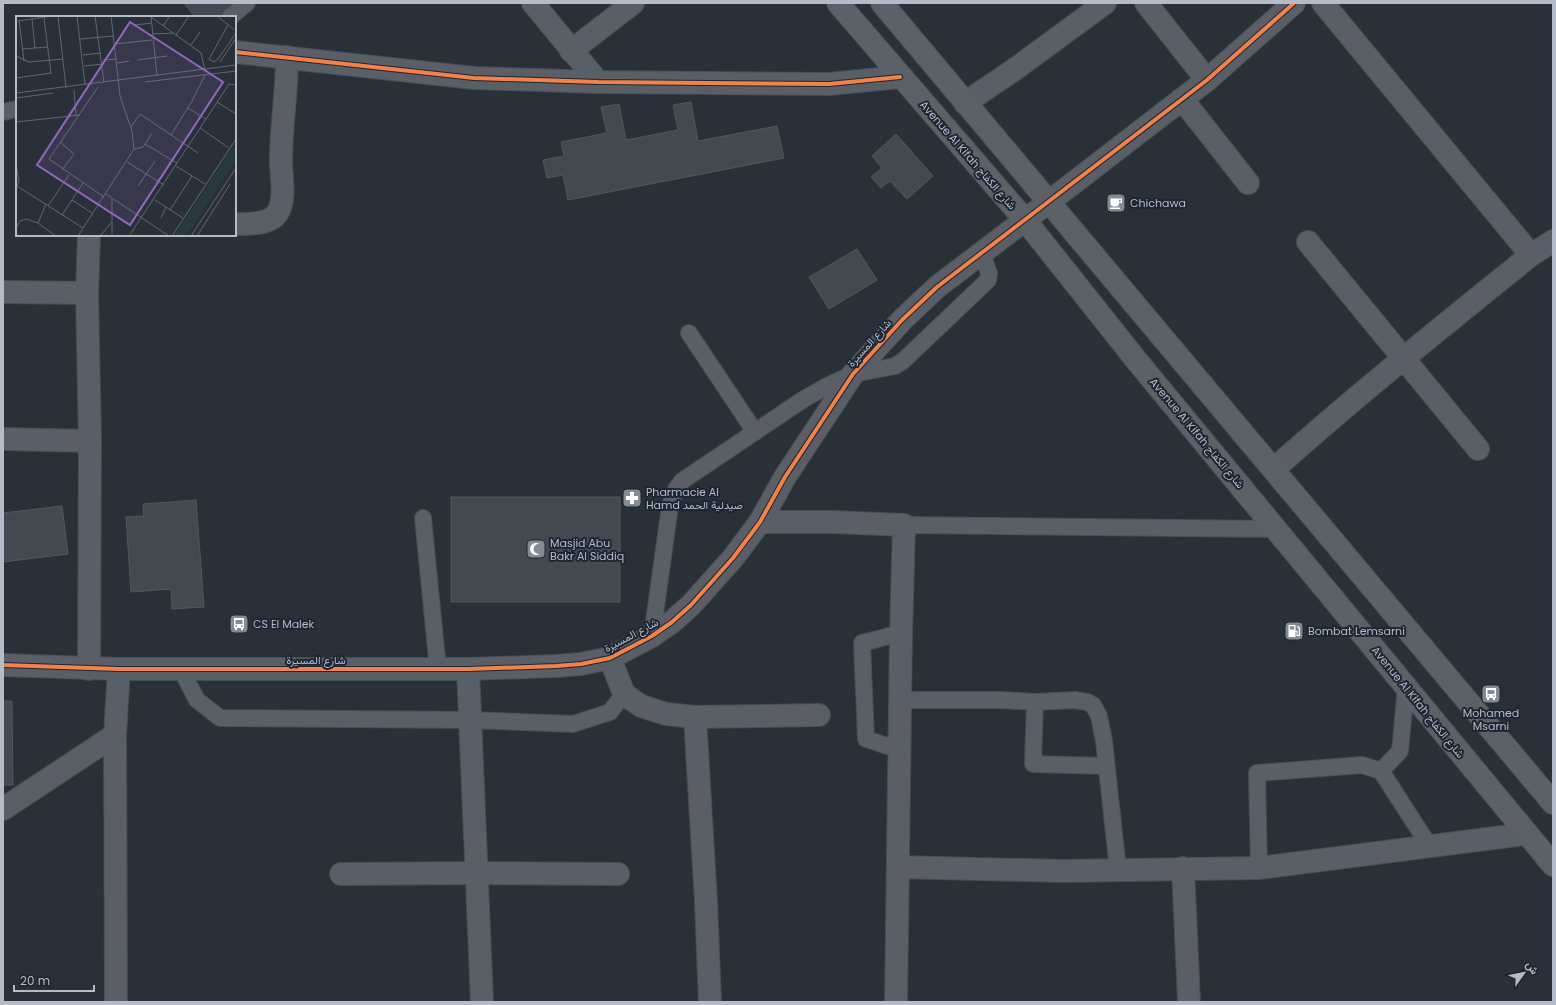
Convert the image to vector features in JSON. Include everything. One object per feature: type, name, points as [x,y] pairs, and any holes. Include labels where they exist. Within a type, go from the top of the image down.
[{"type":"main road","name":"Avenue Al Kifah شارع الكفاح","points":[[838,3],[900,77],[1025,220],[1142,367],[1553,865]]},
{"type":"main road","points":[[882,3],[965,103],[1050,201],[1553,803]]},
{"type":"street","points":[[533,3],[598,82]]},
{"type":"street","points":[[571,50],[633,3]]},
{"type":"street","points":[[1146,3],[1207,80]]},
{"type":"street","name":"شارع المسيرة","points":[[3,665],[89,669],[468,669],[556,666],[581,664],[610,658],[652,636],[691,606],[733,558],[760,522],[784,477],[853,374],[902,320],[927,296],[1182,100],[1207,80],[1294,3]]},
{"type":"street","points":[[1323,3],[1530,255]]},
{"type":"street","points":[[965,103],[1018,67],[1103,4]]},
{"type":"street","points":[[236,52],[474,78],[598,82],[829,84],[900,77]]},
{"type":"street","points":[[236,224],[247,224],[270,220],[278,213],[282,192],[281,161],[287,85],[287,57]]},
{"type":"street","points":[[1182,100],[1248,183]]},
{"type":"street","points":[[89,236],[87,293],[90,441],[89,669]]},
{"type":"street","points":[[1274,469],[1324,424],[1402,359],[1530,255],[1553,241]]},
{"type":"street","points":[[1308,242],[1402,359],[1478,449]]},
{"type":"street","points":[[3,292],[87,293]]},
{"type":"street","points":[[3,439],[90,441]]},
{"type":"street","points":[[760,522],[833,522],[904,525],[896,1002]]},
{"type":"street","points":[[610,658],[624,694],[641,706],[666,714],[695,717],[819,715]]},
{"type":"street","points":[[116,1002],[115,735],[120,669]]},
{"type":"street","points":[[468,669],[482,1002]]},
{"type":"street","points":[[695,717],[706,902],[710,1002]]},
{"type":"street","points":[[3,809],[115,735]]},
{"type":"street","points":[[898,867],[1062,871],[1259,868],[1526,834]]},
{"type":"street","points":[[1183,868],[1189,1002]]},
{"type":"street","points":[[341,874],[618,874]]},
{"type":"lane","points":[[231,16],[247,3]]},
{"type":"lane","points":[[3,112],[16,109]]},
{"type":"lane","points":[[652,636],[670,506],[676,489],[682,481],[804,399],[853,374],[895,366],[915,350],[988,280],[989,273],[982,254]]},
{"type":"lane","points":[[689,333],[755,432]]},
{"type":"lane","points":[[423,518],[438,668]]},
{"type":"lane","points":[[904,525],[1276,529]]},
{"type":"lane","points":[[900,750],[866,739],[862,642],[901,633]]},
{"type":"lane","points":[[181,669],[197,700],[220,718],[470,720],[573,724],[610,712],[624,694]]},
{"type":"lane","points":[[1381,772],[1400,751],[1406,687]]},
{"type":"lane","points":[[901,700],[1003,700],[1035,702],[1075,700],[1094,705],[1099,716],[1104,741],[1118,870]]},
{"type":"lane","points":[[1035,702],[1033,764],[1106,766]]},
{"type":"lane","points":[[1259,868],[1257,773],[1362,765],[1381,772],[1430,847]]},
{"type":"building","points":[[184,3],[239,3],[223,16],[194,16]]},
{"type":"building","points":[[691,102],[698,141],[777,126],[784,158],[568,200],[563,175],[547,178],[543,160],[564,156],[561,142],[607,133],[601,107],[619,104],[626,140],[678,130],[673,105]]},
{"type":"building","points":[[896,134],[933,176],[907,199],[890,181],[881,188],[871,177],[882,168],[872,156]]},
{"type":"building","points":[[857,249],[877,280],[829,309],[809,277]]},
{"type":"building","name":"Masjid Abu Bakr Al Siddiq","points":[[451,497],[620,497],[620,602],[451,602]]},
{"type":"building","points":[[196,500],[204,607],[172,609],[171,589],[131,592],[126,517],[144,516],[143,504]]},
{"type":"building","points":[[62,506],[68,554],[3,562],[3,513]]},
{"type":"building","points":[[3,701],[12,701],[13,785],[3,785]]},
{"type":"cycle path","points":[[3,665],[119,669],[468,669],[556,666],[581,664],[610,658],[652,636],[672,622],[691,605],[733,558],[760,522],[785,477],[853,374],[902,320],[937,287],[1207,80],[1294,3]]},
{"type":"cycle path","points":[[236,52],[474,78],[598,82],[829,84],[900,77]]},
{"type":"place","name":"Chichawa","points":[[1116,203]]},
{"type":"place","name":"Pharmacie Al Hamd صيدلية الحمد","points":[[632,498]]},
{"type":"place","name":"Masjid Abu Bakr Al Siddiq","points":[[536,549]]},
{"type":"place","name":"CS El Malek","points":[[239,624]]},
{"type":"place","name":"Bombat Lemsarni","points":[[1294,631]]},
{"type":"place","name":"Mohamed Msarni","points":[[1491,694]]}]
